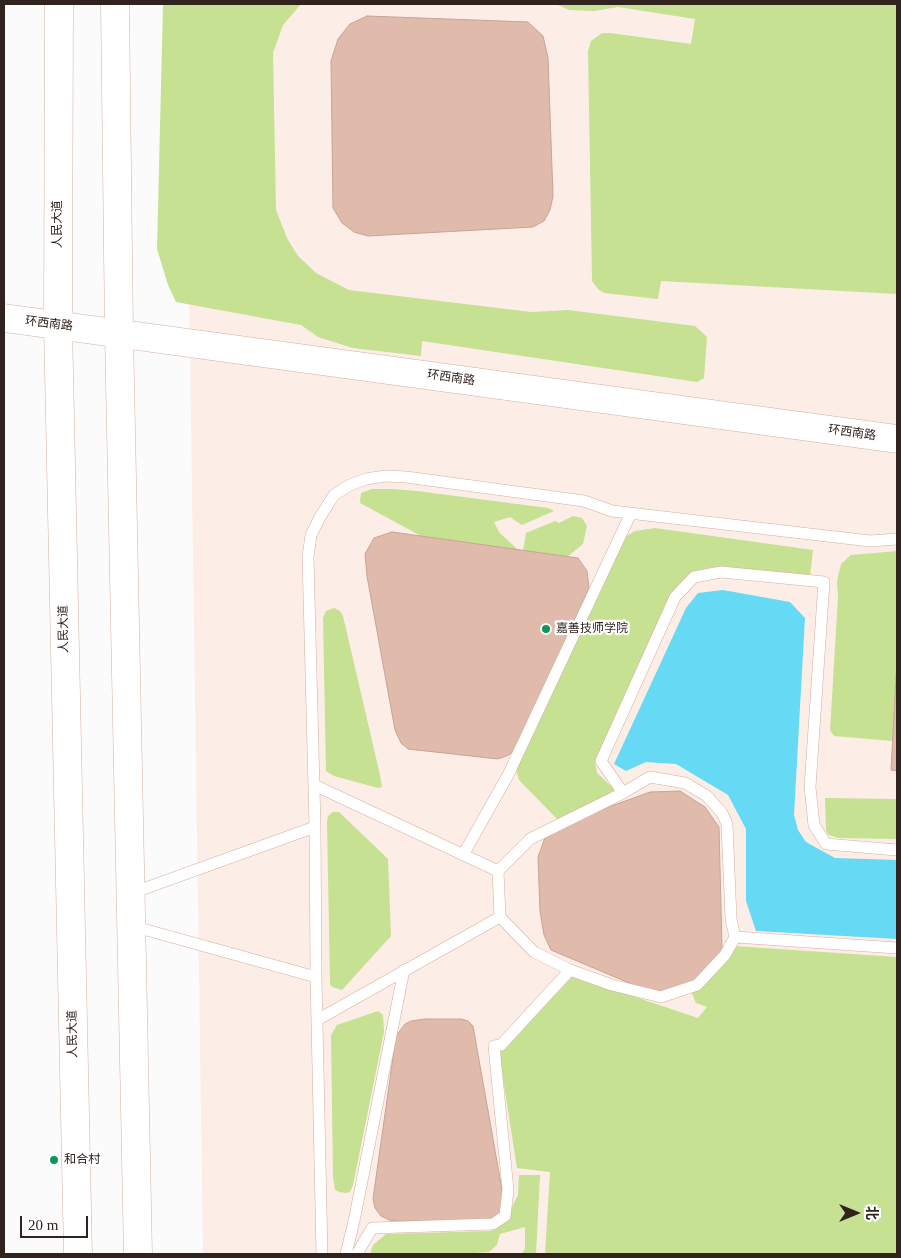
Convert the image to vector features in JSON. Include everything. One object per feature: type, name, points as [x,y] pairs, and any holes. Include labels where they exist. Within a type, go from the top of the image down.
[{"type":"main road","name":"人民大道","points":[[59,13],[58,325],[78,1254]]},
{"type":"main road","points":[[115,16],[119,333],[138,1254]]},
{"type":"main road","name":"环西南路","points":[[4,318],[897,439]]},
{"type":"lane","points":[[322,1254],[315,826],[308,557],[311,535],[334,495],[350,485],[366,479],[385,476],[584,501],[612,511],[870,541],[897,539]]},
{"type":"lane","points":[[463,855],[508,776],[631,513]]},
{"type":"lane","points":[[623,793],[600,761],[675,597],[694,577],[721,572],[824,582],[810,787],[814,825],[826,844],[897,850]]},
{"type":"lane","points":[[650,777],[685,782],[707,796],[722,813],[727,824],[731,919],[735,936],[725,956],[697,985],[661,998],[612,985],[570,970],[534,952],[500,917],[498,871],[530,839],[623,793],[650,777]]},
{"type":"lane","points":[[314,786],[498,871]]},
{"type":"lane","points":[[130,894],[315,826]]},
{"type":"lane","points":[[317,1020],[500,917]]},
{"type":"lane","points":[[131,926],[316,977]]},
{"type":"lane","points":[[735,936],[897,948]]},
{"type":"lane","points":[[346,1254],[404,970]]},
{"type":"lane","points":[[357,1254],[372,1228],[494,1224],[505,1216],[508,1190],[494,1046],[501,1045],[570,970]]},
{"type":"shaded area","name":"嘉善技师学院","points":[[185,4],[897,4],[897,1254],[203,1254]]},
{"type":"green space","points":[[163,4],[301,4],[283,25],[273,53],[276,210],[287,238],[298,256],[316,273],[349,290],[531,312],[568,310],[695,326],[707,337],[704,378],[697,382],[422,341],[421,356],[353,348],[318,337],[301,325],[176,302],[168,285],[157,249]]},
{"type":"green space","points":[[556,4],[897,4],[897,294],[661,281],[658,299],[604,293],[598,289],[592,281],[588,51],[591,41],[602,33],[610,33],[691,44],[695,19],[618,7],[594,11],[569,10]]},
{"type":"green space","points":[[372,489],[417,491],[548,508],[554,511],[522,525],[510,517],[494,522],[499,532],[518,550],[423,537],[360,503],[361,493]]},
{"type":"green space","points":[[573,516],[582,518],[587,526],[583,544],[567,557],[523,551],[526,533],[555,521],[559,523]]},
{"type":"green space","points":[[655,528],[813,550],[810,577],[718,567],[704,569],[691,574],[679,584],[671,596],[595,762],[597,773],[615,790],[559,821],[519,780],[515,767],[625,537],[635,531]]},
{"type":"green space","points":[[897,551],[897,660],[893,741],[834,736],[830,730],[838,597],[837,581],[841,564],[851,555]]},
{"type":"green space","points":[[334,608],[340,611],[343,616],[382,787],[378,788],[334,776],[326,771],[323,618],[326,611]]},
{"type":"green space","points":[[825,798],[897,799],[897,839],[838,838],[829,835],[826,831]]},
{"type":"green space","points":[[333,812],[339,812],[388,859],[391,936],[342,990],[332,987],[330,984],[327,822],[328,816]]},
{"type":"green space","points":[[734,946],[897,957],[897,1254],[545,1254],[550,1172],[517,1168],[499,1053],[573,976],[698,1018],[707,1007],[696,1003],[691,991]]},
{"type":"green space","points":[[378,1011],[383,1015],[384,1032],[353,1185],[350,1192],[339,1192],[335,1190],[333,1177],[331,1035],[337,1025]]},
{"type":"green space","points":[[519,1175],[540,1175],[536,1254],[522,1254],[525,1248],[525,1227],[500,1234],[497,1245],[489,1252],[461,1254],[370,1254],[373,1245],[386,1234],[490,1231],[506,1219],[518,1195]]},
{"type":"water","points":[[723,590],[790,602],[805,618],[794,815],[798,830],[806,842],[835,858],[897,860],[897,939],[756,931],[746,901],[746,829],[728,795],[676,764],[646,762],[626,771],[614,764],[686,608],[698,593]]},
{"type":"building","points":[[367,16],[528,22],[543,36],[548,58],[553,196],[550,210],[544,221],[533,227],[368,236],[354,232],[342,223],[333,208],[331,61],[338,39],[350,24]]},
{"type":"building","points":[[392,532],[578,558],[587,571],[589,588],[517,747],[509,755],[498,759],[408,749],[401,743],[395,730],[367,576],[365,554],[374,538]]},
{"type":"building","points":[[897,660],[897,771],[891,770]]},
{"type":"building","points":[[680,791],[705,807],[719,827],[722,947],[718,961],[691,985],[666,995],[641,988],[551,950],[544,935],[540,911],[538,857],[546,835],[573,820],[650,792]]},
{"type":"building","points":[[425,1019],[461,1019],[468,1021],[473,1026],[504,1201],[500,1213],[494,1218],[478,1221],[397,1221],[381,1216],[375,1208],[373,1199],[396,1036],[405,1024]]},
{"type":"place","name":"嘉善技师学院","points":[[546,629]]},
{"type":"place","name":"和合村","points":[[54,1160]]}]
